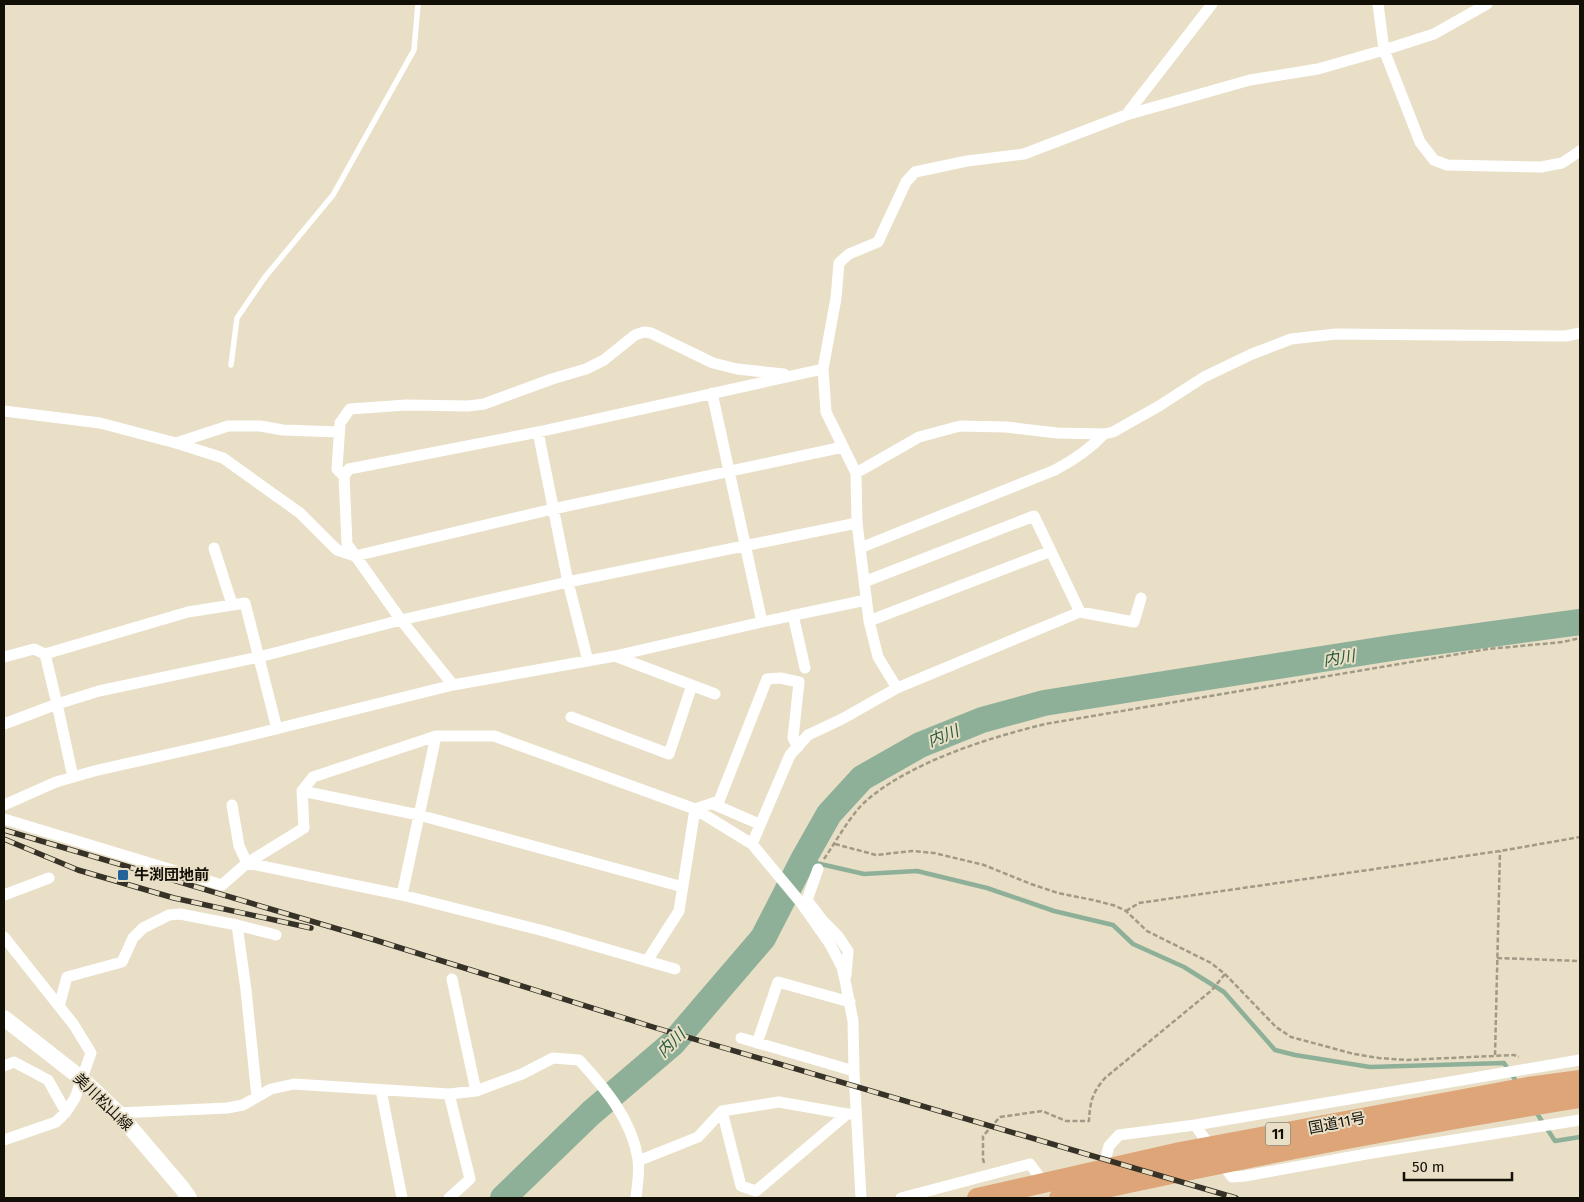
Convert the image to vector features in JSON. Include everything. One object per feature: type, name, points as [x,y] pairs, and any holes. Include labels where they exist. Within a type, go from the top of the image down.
[{"type":"highway","name":"国道11号","points":[[977,1198],[1180,1152],[1528,1087],[1580,1080]]},
{"type":"highway","name":"国道11号","points":[[1059,1198],[1468,1116],[1580,1098]]},
{"type":"main road","name":"美川松山線","points":[[4,1018],[82,1079],[118,1113],[189,1198]]},
{"type":"street","points":[[1126,115],[1212,4]]},
{"type":"street","points":[[1378,4],[1384,50],[1420,142],[1434,160],[1447,165],[1541,167],[1562,163],[1580,151]]},
{"type":"street","points":[[897,688],[878,657],[869,621],[857,524],[856,473],[826,412],[823,369],[836,298],[839,263],[849,254],[878,242],[906,182],[915,172],[967,161],[1024,154],[1126,115],[1250,80],[1318,69],[1384,50],[1434,34],[1487,4]]},
{"type":"street","points":[[344,476],[337,469],[339,432],[340,423],[350,409],[406,405],[468,406],[484,404],[552,379],[586,369],[604,360],[635,334],[651,333],[713,363],[736,369],[796,375]]},
{"type":"street","points":[[856,473],[920,437],[960,426],[1006,426],[1057,433],[1104,434],[1113,432],[1204,377],[1252,354],[1291,339],[1336,334],[1566,336],[1580,333]]},
{"type":"street","points":[[453,685],[401,620],[347,544],[344,476],[348,469],[538,432],[823,369]]},
{"type":"street","points":[[712,393],[762,622]]},
{"type":"street","points":[[4,411],[100,423],[176,443],[223,458],[300,513],[337,550],[355,556],[553,509],[843,446]]},
{"type":"street","points":[[176,443],[228,426],[260,426],[283,430],[339,432]]},
{"type":"street","points":[[538,432],[568,582],[588,661]]},
{"type":"street","points":[[860,548],[1055,470],[1094,445],[1104,434]]},
{"type":"street","points":[[864,582],[1034,516],[1080,612]]},
{"type":"street","points":[[4,724],[57,704],[99,691],[259,657],[401,620],[568,582],[857,524]]},
{"type":"street","points":[[214,548],[232,604]]},
{"type":"street","points":[[869,621],[1051,551]]},
{"type":"street","points":[[752,844],[790,754],[808,736],[842,720],[897,688],[1080,612],[1134,622],[1141,598]]},
{"type":"street","points":[[4,805],[56,782],[73,777],[453,685],[615,656],[866,600]]},
{"type":"street","points":[[4,656],[34,650],[45,654],[188,612],[245,602],[277,728]]},
{"type":"street","points":[[793,615],[805,668]]},
{"type":"street","points":[[45,654],[73,777]]},
{"type":"street","points":[[615,656],[715,694]]},
{"type":"street","points":[[695,809],[719,801],[766,678],[780,678],[798,682],[793,738],[798,747]]},
{"type":"street","points":[[571,717],[669,754],[692,685]]},
{"type":"street","points":[[402,895],[436,736]]},
{"type":"street","points":[[4,818],[222,885],[248,863],[304,828],[302,791],[313,777],[436,736],[494,736],[695,809],[752,844],[802,904],[830,944],[842,966],[853,1021],[854,1071],[852,1114],[861,1198]]},
{"type":"street","points":[[302,791],[419,815],[683,887]]},
{"type":"street","points":[[232,804],[239,846],[248,863]]},
{"type":"street","points":[[713,804],[759,824]]},
{"type":"street","points":[[647,961],[679,912],[695,809]]},
{"type":"street","points":[[248,863],[402,895],[544,931],[676,969]]},
{"type":"street","points":[[818,869],[807,900],[823,922],[838,936],[848,951],[846,980]]},
{"type":"street","points":[[4,895],[49,878]]},
{"type":"street","points":[[58,1006],[67,977],[122,962],[133,938],[143,928],[169,915],[180,914],[276,935]]},
{"type":"street","points":[[236,925],[246,990],[257,1097]]},
{"type":"street","points":[[4,937],[74,1025],[91,1053],[75,1098],[66,1112],[56,1122],[4,1140]]},
{"type":"street","points":[[452,979],[476,1091]]},
{"type":"street","points":[[757,1043],[778,982],[850,1002]]},
{"type":"street","points":[[741,1038],[854,1071]]},
{"type":"street","points":[[118,1113],[227,1108],[242,1105],[271,1089],[294,1084],[449,1094],[476,1091],[522,1074],[553,1058],[579,1060],[594,1076],[620,1111],[632,1135],[638,1161],[636,1198]]},
{"type":"street","points":[[1096,1198],[1109,1146],[1118,1135],[1195,1125],[1580,1060]]},
{"type":"street","points":[[4,1066],[14,1062],[48,1080],[66,1112]]},
{"type":"street","points":[[381,1090],[402,1198]]},
{"type":"street","points":[[449,1094],[470,1178],[449,1198]]},
{"type":"street","points":[[638,1161],[698,1137],[722,1111],[780,1102],[852,1114]]},
{"type":"street","points":[[722,1111],[741,1186],[756,1191],[852,1114]]},
{"type":"street","points":[[1195,1125],[1232,1177],[1580,1120]]},
{"type":"street","points":[[901,1198],[1030,1164],[1055,1198]]},
{"type":"lane","points":[[231,365],[237,318],[265,277],[333,195],[414,50],[418,4]]},
{"type":"path","points":[[829,852],[859,808],[880,790],[929,762],[981,741],[1012,732],[1045,724],[1488,650],[1563,642],[1580,638]]},
{"type":"path","points":[[1126,912],[1139,903],[1500,851],[1580,837]]},
{"type":"path","points":[[835,844],[876,855],[912,851],[934,853],[984,865],[1049,890],[1116,906],[1126,912],[1147,931],[1211,963],[1225,974],[1276,1027],[1291,1037],[1354,1054],[1379,1058],[1406,1060],[1514,1055],[1525,1061],[1529,1068]]},
{"type":"path","points":[[1495,1055],[1500,851]]},
{"type":"path","points":[[1496,958],[1580,961]]},
{"type":"path","points":[[988,1175],[983,1158],[984,1136],[1000,1117],[1042,1111],[1066,1121],[1089,1121],[1092,1095],[1105,1078],[1212,990],[1225,974]]},
{"type":"waterway","name":"内川","points":[[503,1198],[591,1113],[673,1043],[763,938],[829,814],[862,778],[920,745],[982,720],[1044,703],[1398,647],[1580,622]]},
{"type":"waterway","points":[[803,860],[864,874],[917,871],[987,888],[1054,911],[1113,925],[1133,944],[1184,967],[1224,992],[1275,1050],[1370,1067],[1504,1063],[1518,1084]]},
{"type":"waterway","points":[[1536,1112],[1555,1141],[1580,1137]]},
{"type":"railway","points":[[4,830],[375,940],[653,1027],[1236,1198]]},
{"type":"railway","points":[[4,839],[78,870],[174,898],[311,928]]},
{"type":"place","name":"牛渕団地前","points":[[123,875]]}]
